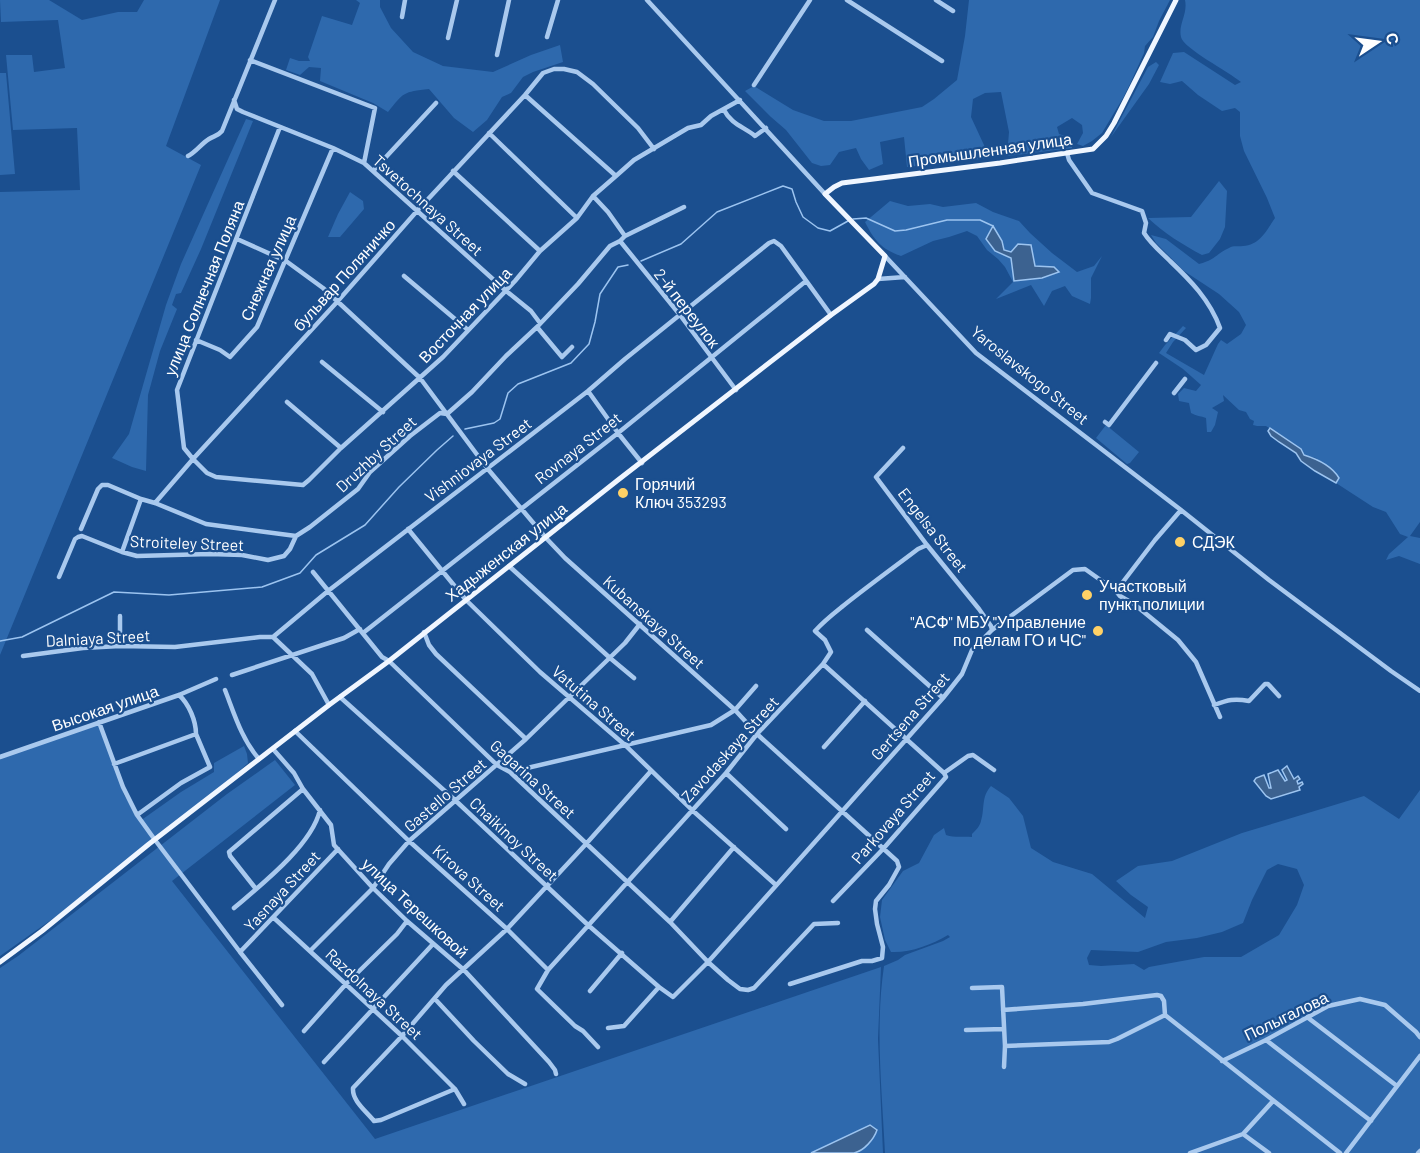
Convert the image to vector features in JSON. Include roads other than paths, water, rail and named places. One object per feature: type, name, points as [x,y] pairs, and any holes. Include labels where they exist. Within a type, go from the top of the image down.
[{"type":"main road","name":"Промышленная улица","points":[[825,194],[842,183],[1093,149],[1106,136],[1114,123],[1176,0]]},
{"type":"main road","name":"Yaroslavskogo Street","points":[[825,194],[885,256]]},
{"type":"main road","points":[[878,279],[885,256]]},
{"type":"main road","name":"Хадыженская улица","points":[[0,962],[831,315],[866,291],[878,279]]},
{"type":"street","points":[[188,156],[222,131],[275,0]]},
{"type":"street","points":[[402,17],[405,0]]},
{"type":"street","points":[[447,38],[457,0]]},
{"type":"street","points":[[497,55],[509,0]]},
{"type":"street","points":[[547,37],[558,0]]},
{"type":"street","name":"Yaroslavskogo Street","points":[[647,0],[825,194]]},
{"type":"street","points":[[754,85],[810,0]]},
{"type":"street","points":[[847,0],[942,61]]},
{"type":"street","points":[[936,0],[953,11]]},
{"type":"street","points":[[250,60],[375,108],[364,163]]},
{"type":"street","name":"бульвар Поляничко","points":[[155,503],[543,73],[554,69],[577,72],[593,84],[638,128],[654,149]]},
{"type":"street","points":[[525,95],[616,176]]},
{"type":"street","name":"Tsvetochnaya Street","points":[[234,100],[237,109],[280,128],[333,147],[364,163],[531,311],[562,357],[572,347]]},
{"type":"street","name":"Восточная улица","points":[[193,459],[207,473],[216,477],[303,485],[443,357],[540,251],[577,218],[593,196],[634,160],[688,128],[701,126],[711,117],[740,100]]},
{"type":"street","points":[[374,171],[436,103]]},
{"type":"street","points":[[724,110],[737,125],[755,136],[766,128]]},
{"type":"street","name":"улица Солнечная Поляна","points":[[193,459],[184,448],[177,390],[280,128]]},
{"type":"street","points":[[489,133],[577,218]]},
{"type":"street","name":"Снежная улица","points":[[196,340],[230,357],[257,327],[333,147]]},
{"type":"street","points":[[1067,153],[1069,160],[1092,193],[1142,211],[1146,223],[1144,233],[1203,295],[1216,316],[1220,328],[1206,345],[1196,350],[1185,340],[1170,334],[1166,340]]},
{"type":"street","points":[[453,171],[540,251]]},
{"type":"street","points":[[593,196],[625,236]]},
{"type":"street","name":"Druzhby Street","points":[[296,536],[358,489],[370,472],[410,436],[440,413],[447,414],[472,392],[578,284],[610,246],[625,236],[684,207]]},
{"type":"street","name":"Kubanskaya Street","points":[[237,239],[286,261],[322,288],[420,378],[487,468],[565,558],[640,624],[897,861],[899,867],[889,885],[876,901],[877,924],[883,947],[882,958],[862,961],[790,984]]},
{"type":"street","name":"2-й переулок","points":[[620,241],[680,315],[736,390]]},
{"type":"street","name":"Vishniovaya Street","points":[[273,637],[328,591],[588,391],[769,243],[774,241],[781,246],[806,281]]},
{"type":"street","name":"Yaroslavskogo Street","points":[[885,256],[976,353],[1269,580],[1420,691]]},
{"type":"street","points":[[404,276],[468,330]]},
{"type":"street","points":[[878,279],[905,277]]},
{"type":"street","points":[[806,281],[831,315]]},
{"type":"street","name":"Rovnaya Street","points":[[232,675],[362,631],[618,433],[806,281]]},
{"type":"street","points":[[322,363],[383,412]]},
{"type":"street","points":[[1105,422],[1111,423],[1156,363]]},
{"type":"street","points":[[1174,393],[1185,379]]},
{"type":"street","points":[[588,391],[642,462]]},
{"type":"street","points":[[287,402],[341,448]]},
{"type":"street","name":"Engelsa Street","points":[[903,448],[876,477],[992,630]]},
{"type":"street","points":[[81,528],[98,489],[102,485],[108,485],[206,524],[296,536]]},
{"type":"street","points":[[122,552],[141,499]]},
{"type":"street","points":[[1116,591],[1181,510]]},
{"type":"street","name":"Vatutina Street","points":[[408,529],[466,600],[540,672],[625,745],[692,810],[776,885]]},
{"type":"street","name":"Stroiteley Street","points":[[59,577],[75,539],[82,536],[138,556],[210,554],[242,555],[268,560],[284,556],[296,536]]},
{"type":"street","points":[[927,544],[826,618],[815,631],[825,640],[831,652],[823,664],[944,773]]},
{"type":"street","points":[[509,566],[634,678]]},
{"type":"street","name":"Gertsena Street","points":[[673,997],[708,962],[943,698],[962,674],[972,650],[992,630],[1076,568],[1085,569],[1134,604],[1186,649],[1196,662],[1220,717]]},
{"type":"street","name":"Gagarina Street","points":[[313,572],[382,657],[389,661],[497,765],[510,772],[670,922],[708,962],[741,989],[754,988],[814,924],[838,923]]},
{"type":"street","points":[[120,616],[120,646]]},
{"type":"street","name":"Gastello Street","points":[[311,950],[373,888],[388,864],[409,841],[526,739],[625,643],[640,624]]},
{"type":"street","points":[[867,630],[943,698]]},
{"type":"street","points":[[424,632],[429,645],[436,654],[526,739]]},
{"type":"street","points":[[273,637],[312,674],[329,705]]},
{"type":"street","name":"Dalniaya Street","points":[[23,656],[83,648],[175,647],[273,637]]},
{"type":"street","name":"Zavodaskaya Street","points":[[598,1047],[537,988],[548,970],[726,773],[757,734],[823,664]]},
{"type":"street","name":"Высокая улица","points":[[0,757],[179,695],[216,679]]},
{"type":"street","points":[[1214,705],[1232,699],[1249,701],[1265,684],[1268,684],[1279,696]]},
{"type":"street","name":"Zavodaskaya Street","points":[[735,711],[756,686]]},
{"type":"street","points":[[225,690],[243,735],[259,759]]},
{"type":"street","points":[[137,815],[181,783],[210,767],[196,734],[188,706],[179,695]]},
{"type":"street","name":"Chaikinoy Street","points":[[340,697],[456,801],[588,925],[673,997]]},
{"type":"street","points":[[824,747],[865,701]]},
{"type":"street","points":[[510,772],[711,725],[735,711]]},
{"type":"street","points":[[99,722],[123,787],[152,842],[240,952]]},
{"type":"street","name":"Kirova Street","points":[[295,731],[548,970]]},
{"type":"street","points":[[114,764],[196,734]]},
{"type":"street","name":"улица Терешковой","points":[[273,749],[294,773],[303,789],[331,825],[334,845],[407,921],[464,970],[549,1062],[556,1074]]},
{"type":"street","name":"Parkovaya Street","points":[[833,901],[883,849],[946,777],[944,773],[973,755],[994,770]]},
{"type":"street","points":[[454,1089],[374,1121],[354,1097],[352,1088],[402,1036],[446,985],[507,929],[651,771]]},
{"type":"street","points":[[726,773],[786,829]]},
{"type":"street","points":[[256,889],[229,852],[303,789]]},
{"type":"street","points":[[234,908],[260,887],[307,839],[320,810]]},
{"type":"street","points":[[670,922],[734,848]]},
{"type":"street","name":"Yasnaya Street","points":[[282,1005],[240,952],[338,849]]},
{"type":"street","name":"Razdolnaya Street","points":[[274,918],[402,1036],[454,1089],[464,1104]]},
{"type":"street","points":[[304,1031],[407,921]]},
{"type":"street","points":[[324,1062],[433,944]]},
{"type":"street","points":[[590,991],[622,953]]},
{"type":"street","points":[[608,1028],[624,1026],[659,987]]},
{"type":"street","points":[[972,987],[1002,987],[1004,1067]]},
{"type":"street","points":[[1003,1010],[1161,996],[1164,1000],[1165,1015],[1340,1153]]},
{"type":"street","points":[[435,999],[508,1074],[525,1084]]},
{"type":"street","name":"Полыгалова","points":[[1222,1061],[1328,1006],[1360,999],[1385,1005],[1420,1037]]},
{"type":"street","points":[[1005,1046],[1109,1042],[1165,1015]]},
{"type":"street","points":[[1307,1017],[1397,1086]]},
{"type":"street","points":[[966,1030],[1004,1029]]},
{"type":"street","points":[[1266,1040],[1371,1121]]},
{"type":"street","points":[[1346,1153],[1420,1056]]},
{"type":"street","points":[[1191,1153],[1243,1134],[1273,1101]]},
{"type":"street","points":[[1243,1134],[1269,1153]]},
{"type":"waterway","points":[[641,261],[681,244],[717,212],[783,186],[792,189],[803,217],[818,228],[830,231],[848,221]]},
{"type":"waterway","points":[[853,219],[866,218],[895,231],[947,220],[980,220],[993,226]]},
{"type":"waterway","points":[[465,429],[494,423],[500,419],[508,393],[518,384],[571,363],[589,344],[600,294],[618,267],[628,265]]},
{"type":"waterway","points":[[0,641],[22,637],[114,592],[169,595],[262,587],[300,573],[316,555],[365,525],[399,487],[453,436]]},
{"type":"place","name":"Горячий Ключ 353293","points":[[623,493]]},
{"type":"place","name":"СДЭК","points":[[1180,542]]},
{"type":"place","name":"Участковый пункт полиции","points":[[1087,595]]},
{"type":"place","name":"\"АСФ\" МБУ \"Управление по делам ГО и ЧС\"","points":[[1098,631]]}]
